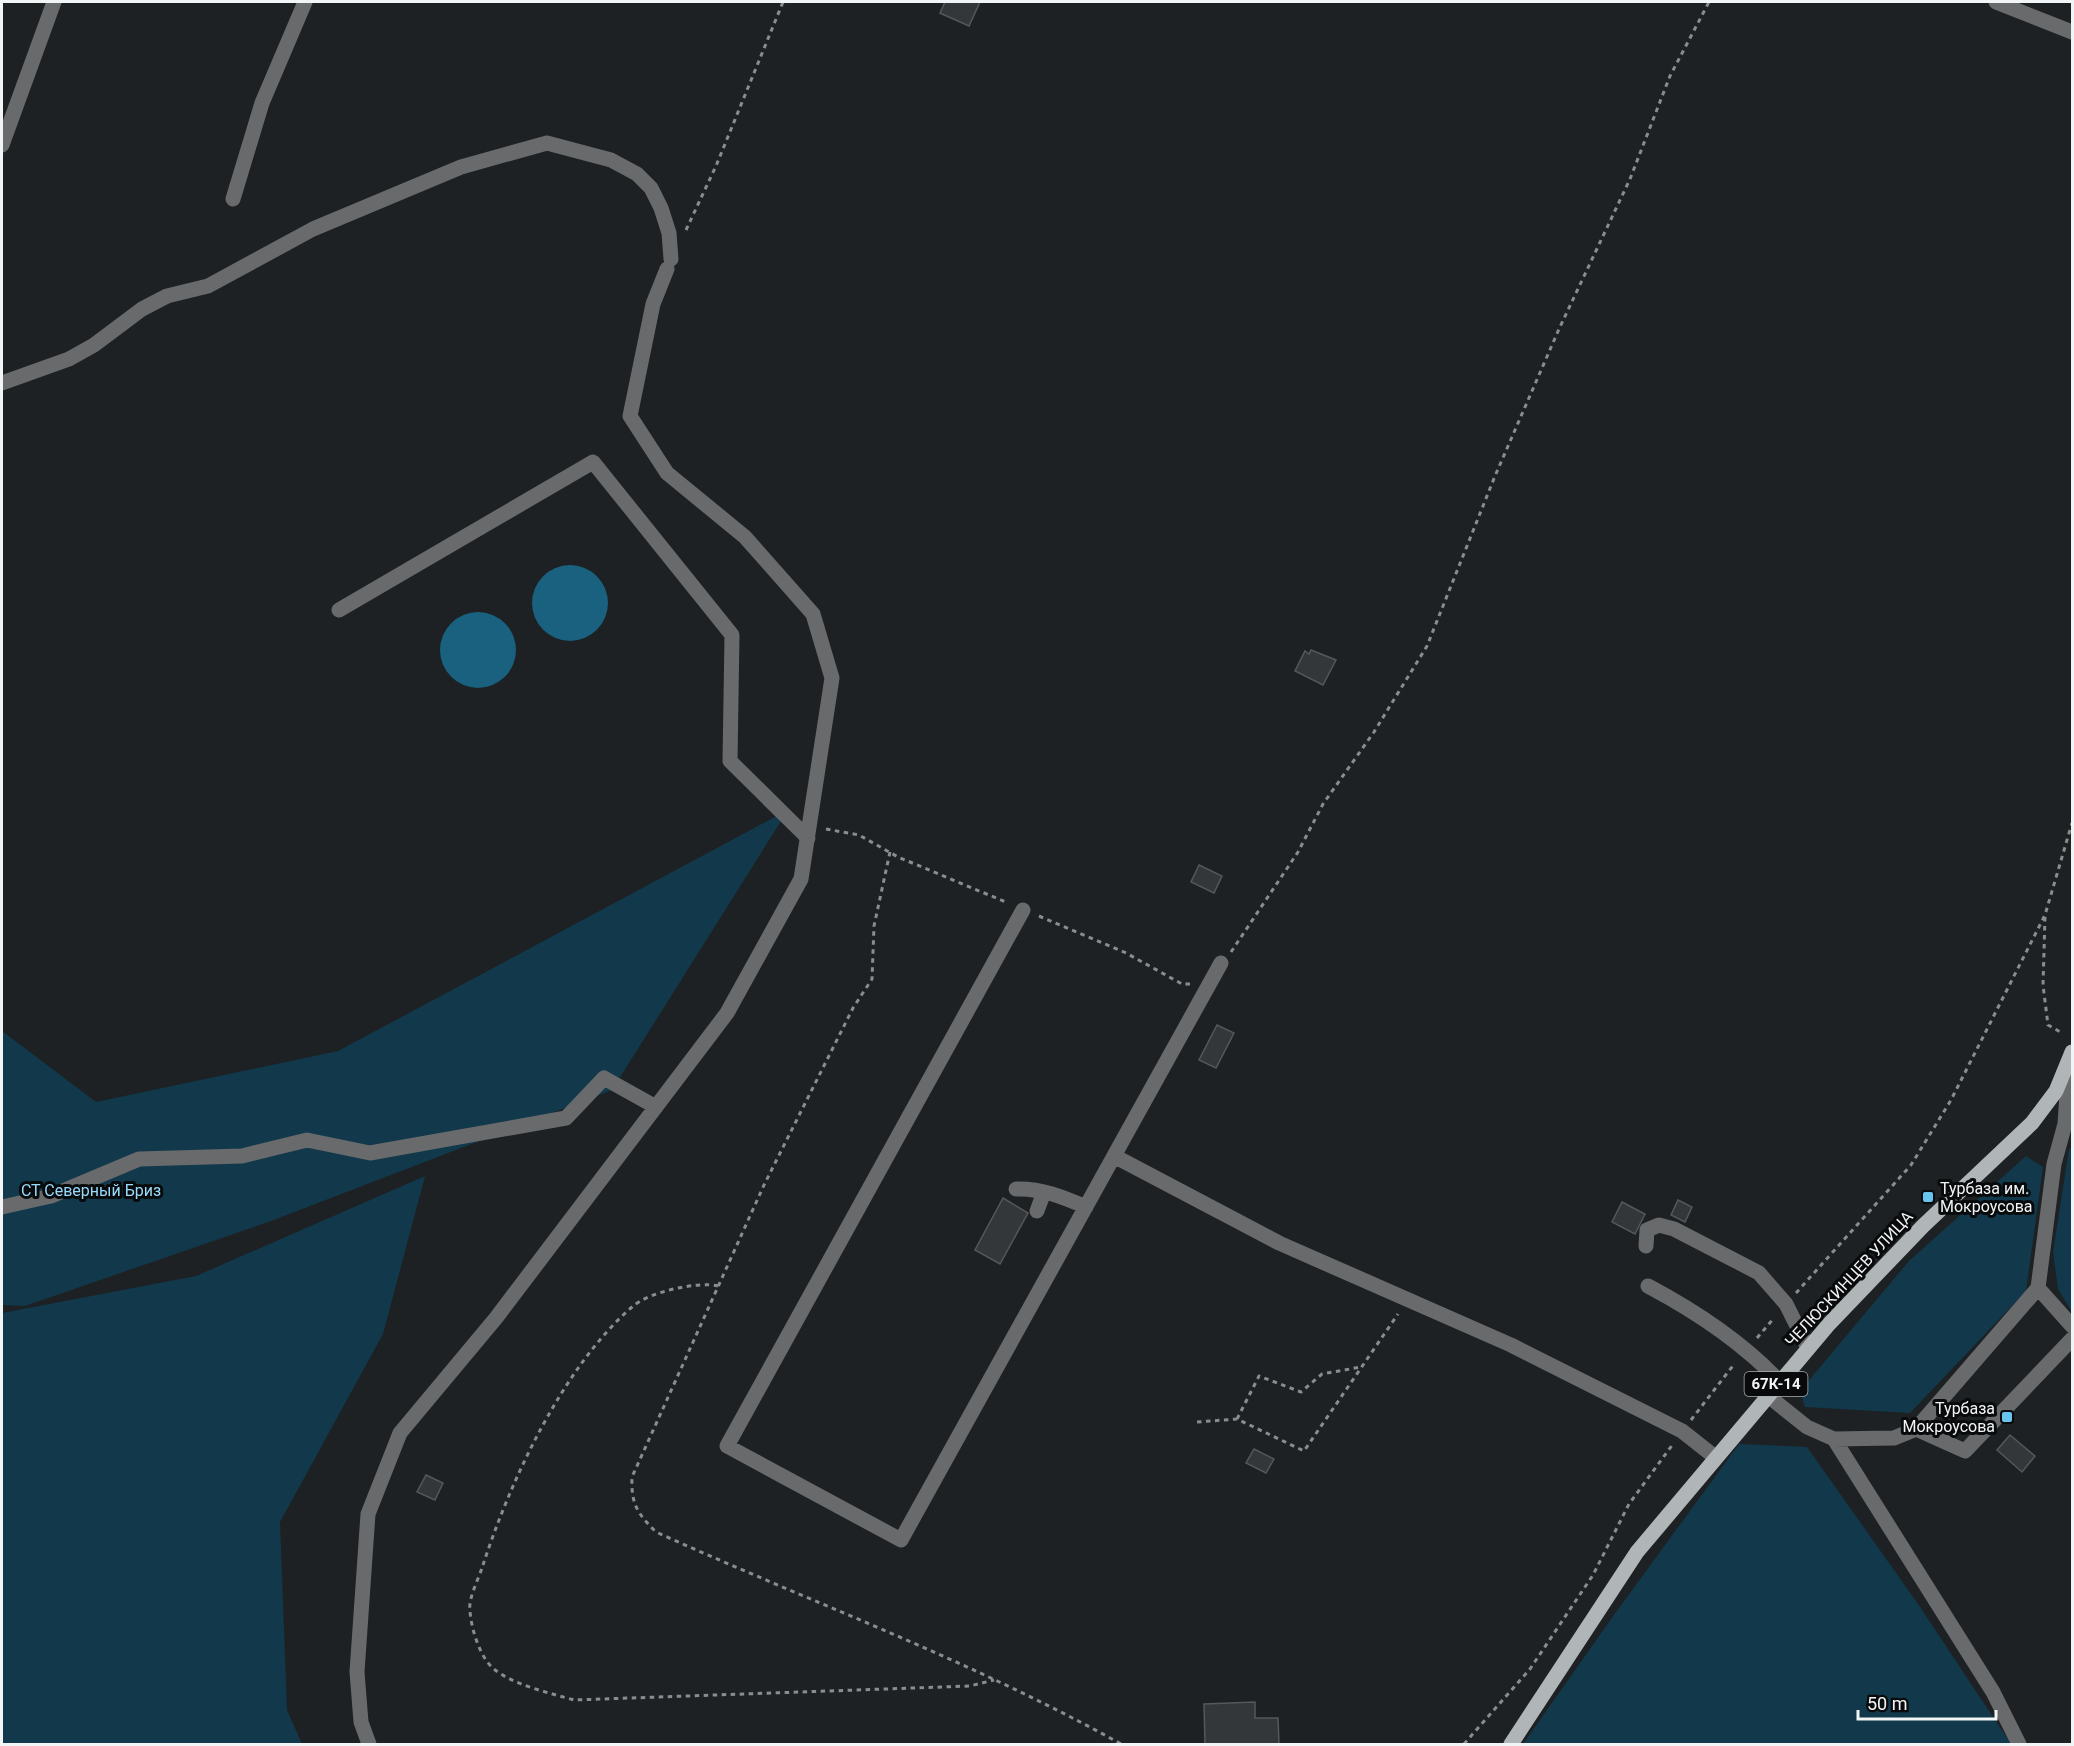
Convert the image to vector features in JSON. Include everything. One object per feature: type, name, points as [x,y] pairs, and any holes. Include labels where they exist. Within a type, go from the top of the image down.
[{"type":"main road","name":"ЧЕЛЮСКИНЦЕВ УЛИЦА","points":[[1511,1744],[1637,1552],[1808,1348],[1923,1226],[2032,1123],[2056,1091],[2071,1056]]},
{"type":"street","points":[[2,145],[54,2]]},
{"type":"street","points":[[233,199],[262,103],[305,2]]},
{"type":"street","points":[[1996,2],[2073,32]]},
{"type":"street","points":[[2,383],[69,359],[94,345],[142,309],[167,296],[208,286],[313,229],[461,167],[548,143],[611,160],[637,174],[651,188],[661,208],[669,233],[669,264],[653,304],[630,416],[667,473],[746,537],[813,614],[832,678],[801,879],[727,1013],[496,1318],[400,1433],[368,1514],[357,1672],[361,1722],[369,1744]]},
{"type":"street","points":[[339,610],[593,462],[732,635],[729,761],[809,832]]},
{"type":"street","points":[[1023,910],[727,1446],[901,1540],[1221,963]]},
{"type":"street","points":[[1767,1395],[1807,1427],[1833,1439],[1894,1438],[1916,1429],[2038,1288],[2054,1164],[2065,1124],[2071,1056]]},
{"type":"street","points":[[2,1207],[51,1197],[139,1159],[243,1156],[307,1140],[370,1154],[566,1118],[604,1078],[656,1107]]},
{"type":"street","points":[[1114,1156],[1280,1243],[1512,1345],[1682,1431],[1715,1457]]},
{"type":"street","points":[[1016,1189],[1060,1195],[1086,1207]]},
{"type":"street","points":[[1037,1210],[1044,1192]]},
{"type":"street","points":[[1646,1246],[1647,1230],[1659,1225],[1674,1229],[1759,1273],[1786,1305],[1808,1348]]},
{"type":"street","points":[[1648,1286],[1695,1311],[1753,1354],[1779,1381]]},
{"type":"street","points":[[2038,1288],[2073,1326]]},
{"type":"street","points":[[1916,1429],[1965,1451],[2073,1339]]},
{"type":"street","points":[[1833,1439],[1993,1692],[2019,1744]]},
{"type":"path","points":[[669,264],[716,166],[783,2]]},
{"type":"path","points":[[1221,963],[1298,852],[1323,804],[1374,732],[1427,646],[1495,476],[1550,350],[1630,179],[1670,76],[1709,2]]},
{"type":"path","points":[[809,832],[859,835],[890,852],[1126,953],[1182,984],[1193,984]]},
{"type":"path","points":[[890,852],[874,926],[872,979],[853,1008],[764,1185],[632,1477],[631,1497],[640,1517],[656,1532],[996,1680],[1121,1744]]},
{"type":"path","points":[[2045,915],[2043,985],[2048,1025],[2062,1032]]},
{"type":"path","points":[[718,1286],[706,1283],[668,1291],[634,1305],[594,1346],[543,1424],[503,1506],[469,1609],[478,1644],[493,1668],[532,1688],[574,1700],[970,1686],[996,1680]]},
{"type":"path","points":[[1197,1422],[1238,1419],[1304,1451],[1408,1301]]},
{"type":"path","points":[[1238,1419],[1259,1376],[1301,1392],[1322,1374],[1361,1367]]},
{"type":"green space","name":"СТ Северный Бриз","points":[[788,810],[612,1090],[271,1221],[25,1306],[2,1305],[2,1031],[96,1102],[338,1051]]},
{"type":"green space","points":[[2072,1148],[2072,1312],[2058,1289],[2053,1252],[2069,1149]]},
{"type":"green space","points":[[2026,1156],[2043,1167],[2026,1291],[1910,1413],[1805,1407],[1800,1391],[1909,1261]]},
{"type":"green space","points":[[425,1176],[383,1334],[280,1522],[287,1710],[302,1744],[2,1744],[2,1313],[196,1276]]},
{"type":"green space","points":[[1739,1444],[1807,1447],[1918,1604],[2011,1744],[1523,1744]]},
{"type":"shaded area","points":[[578,565],[591,571],[602,582],[608,595],[606,618],[591,635],[578,641],[562,641],[549,635],[534,618],[532,595],[538,582],[555,567]]},
{"type":"shaded area","points":[[471,612],[485,612],[499,618],[510,629],[516,643],[513,665],[505,677],[485,688],[471,688],[457,682],[446,671],[440,657],[440,643],[446,629],[457,618]]},
{"type":"building","points":[[945,2],[980,2],[969,26],[940,13]]},
{"type":"building","points":[[1311,650],[1336,660],[1323,685],[1295,671],[1305,651],[1309,654]]},
{"type":"building","points":[[1199,865],[1222,876],[1214,893],[1191,882]]},
{"type":"building","points":[[1217,1025],[1234,1033],[1216,1068],[1199,1060]]},
{"type":"building","points":[[1003,1198],[1028,1213],[1000,1264],[975,1250]]},
{"type":"building","points":[[1678,1200],[1692,1207],[1685,1222],[1671,1215]]},
{"type":"building","points":[[1622,1202],[1645,1214],[1635,1234],[1612,1222]]},
{"type":"building","points":[[2010,1435],[2035,1456],[2022,1472],[1997,1450]]},
{"type":"building","points":[[1254,1449],[1274,1459],[1266,1473],[1246,1463]]},
{"type":"building","points":[[426,1475],[443,1483],[435,1500],[417,1492]]},
{"type":"building","points":[[1255,1702],[1255,1718],[1278,1718],[1279,1744],[1205,1744],[1204,1704]]},
{"type":"place","name":"Турбаза им. Мокроусова","points":[[1928,1197]]},
{"type":"place","name":"Турбаза Мокроусова","points":[[2007,1417]]}]
